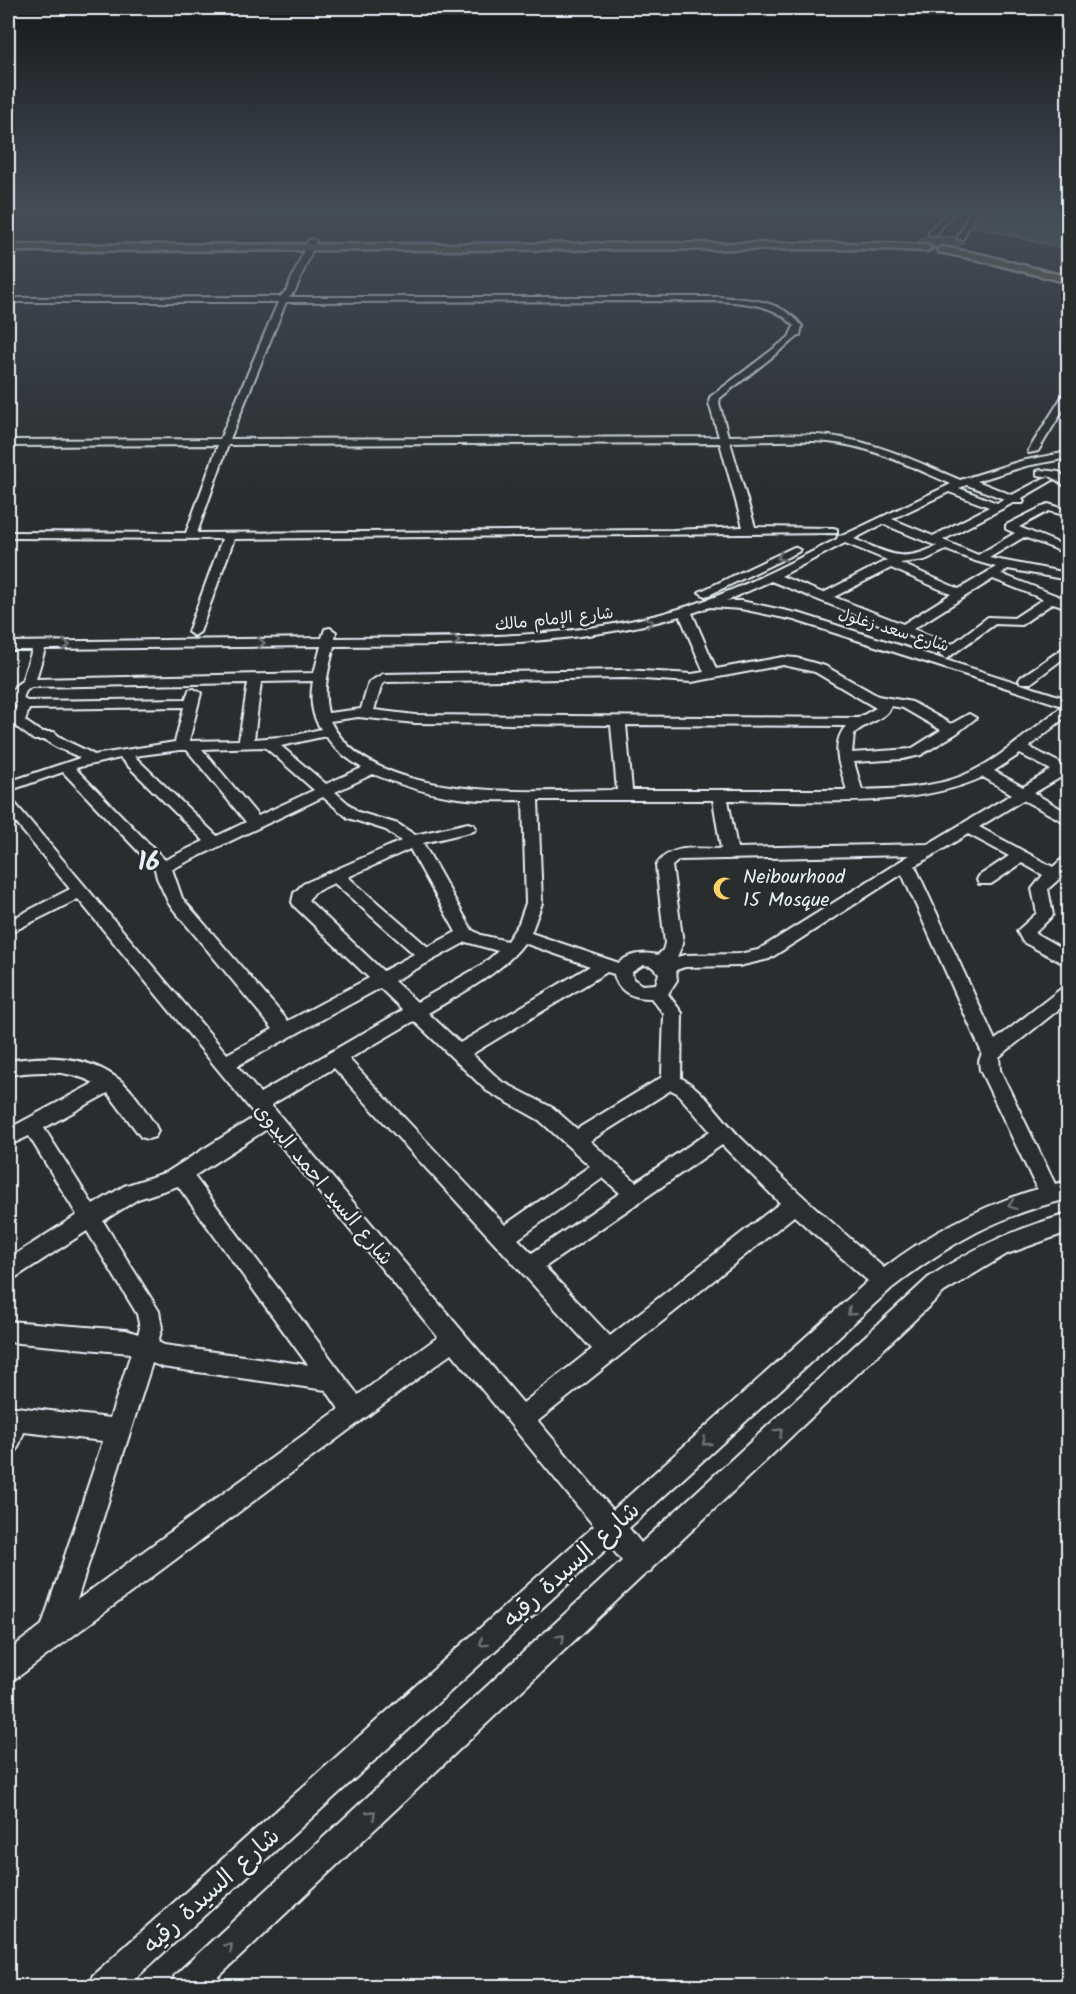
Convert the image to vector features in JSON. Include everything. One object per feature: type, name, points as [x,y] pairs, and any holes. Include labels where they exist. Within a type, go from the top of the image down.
[{"type":"street","points":[[190,536],[282,302]]},
{"type":"street","points":[[750,302],[778,309],[794,320],[798,326],[797,333],[792,339],[715,397],[714,403],[750,530]]},
{"type":"street","points":[[1049,477],[1030,456],[1064,408],[1068,395]]},
{"type":"street","points":[[8,443],[724,439],[844,441],[874,449],[955,483],[999,507]]},
{"type":"street","name":"شارع الإمام مالك","points":[[8,635],[194,632],[329,637],[551,638],[614,629],[685,612],[748,587],[838,535],[858,520],[889,505],[1010,465],[1030,456],[1068,446]]},
{"type":"street","name":"شارع الإمام مالك","points":[[8,646],[329,637],[562,625],[612,618],[658,608],[703,593],[838,535],[878,523],[955,483],[985,462],[1030,456],[1068,455]]},
{"type":"street","points":[[1010,465],[1049,477]]},
{"type":"street","points":[[933,540],[1015,499],[1049,477]]},
{"type":"street","points":[[955,483],[1015,499],[1044,510]]},
{"type":"street","points":[[889,505],[895,510],[903,510]]},
{"type":"street","points":[[1068,513],[1051,507],[1010,527],[1068,550]]},
{"type":"street","points":[[858,520],[871,521],[933,540],[979,559],[1005,566],[1068,576]]},
{"type":"street","points":[[8,535],[229,536],[661,533],[750,530],[838,535],[960,594]]},
{"type":"street","points":[[979,559],[1023,533]]},
{"type":"street","points":[[194,632],[229,536]]},
{"type":"street","points":[[1056,546],[1068,538]]},
{"type":"street","points":[[824,597],[894,562],[921,558],[945,546]]},
{"type":"street","points":[[904,629],[1005,566]]},
{"type":"street","points":[[991,574],[1068,604]]},
{"type":"street","points":[[770,576],[904,629],[949,652],[992,620],[1017,622],[1052,598]]},
{"type":"street","name":"شارع سعد زغلول","points":[[748,587],[762,599],[949,652],[1068,694]]},
{"type":"street","name":"شارع سعد زغلول","points":[[706,604],[741,605],[797,617],[1068,703]]},
{"type":"street","points":[[685,612],[712,675]]},
{"type":"street","points":[[329,637],[318,698],[326,725],[347,751],[373,768],[404,781],[445,792],[496,797],[856,795],[936,788],[983,771],[1068,709]]},
{"type":"street","points":[[40,645],[28,683],[20,689],[16,699],[24,705],[192,703]]},
{"type":"street","points":[[1026,680],[1068,649]]},
{"type":"street","points":[[367,712],[376,682],[383,678],[639,674],[681,679],[712,675],[770,662],[796,662],[820,669],[879,700],[884,705],[883,710],[847,733],[843,745],[856,795]]},
{"type":"street","points":[[28,683],[322,677]]},
{"type":"street","points":[[246,744],[255,678]]},
{"type":"street","points":[[186,746],[198,680]]},
{"type":"street","points":[[879,700],[907,705],[952,730]]},
{"type":"street","points":[[24,705],[17,722],[39,737],[49,735],[56,742],[75,748],[92,760]]},
{"type":"street","points":[[8,787],[66,767],[123,753],[186,746],[270,744],[300,740],[344,713],[367,712],[403,718],[861,722]]},
{"type":"street","points":[[847,758],[910,754],[969,718]]},
{"type":"street","points":[[618,719],[624,795]]},
{"type":"street","points":[[270,744],[353,815],[392,827],[414,842],[465,934],[477,940],[517,942],[615,968],[631,988],[643,992],[656,991],[668,981],[669,976],[662,965]]},
{"type":"street","points":[[186,746],[256,823]]},
{"type":"street","points":[[1017,747],[1065,771]]},
{"type":"street","points":[[123,753],[214,842]]},
{"type":"street","points":[[66,767],[163,867],[175,900],[285,1031]]},
{"type":"street","points":[[163,867],[373,768]]},
{"type":"street","points":[[983,771],[1068,819]]},
{"type":"street","points":[[460,1052],[615,968],[642,959],[662,965],[685,961],[739,960],[763,955],[834,908],[1065,771]]},
{"type":"street","points":[[720,795],[730,853]]},
{"type":"street","points":[[8,1270],[130,1192],[164,1183],[181,1174],[336,1058],[489,969],[517,942],[530,920],[534,903],[530,796]]},
{"type":"street","name":"شارع السيد احمد البدوى","points":[[8,804],[641,1563]]},
{"type":"street","points":[[968,827],[1021,856],[1063,870]]},
{"type":"street","points":[[468,828],[439,832],[336,876],[303,892],[300,902],[494,1086],[546,1114],[635,1194]]},
{"type":"street","points":[[662,965],[671,953],[674,943],[663,870],[665,863],[672,857],[682,854],[933,849]]},
{"type":"street","points":[[985,880],[1021,856]]},
{"type":"street","points":[[907,866],[991,1053]]},
{"type":"street","points":[[1063,870],[1040,889],[1047,909],[1046,914],[1026,931],[1033,940],[1068,960]]},
{"type":"street","points":[[336,876],[426,955]]},
{"type":"street","points":[[8,928],[80,891]]},
{"type":"street","points":[[224,1064],[465,934]]},
{"type":"street","points":[[576,1140],[669,1082],[672,1074],[673,1013],[656,991]]},
{"type":"street","points":[[1059,1192],[990,1070],[988,1061],[991,1053],[1068,993]]},
{"type":"street","points":[[336,1058],[609,1351]]},
{"type":"street","points":[[8,1068],[42,1065],[83,1070],[110,1083],[148,1131]]},
{"type":"street","points":[[669,1082],[684,1088],[723,1133],[794,1204],[885,1281]]},
{"type":"street","points":[[8,1138],[110,1083]]},
{"type":"street","points":[[32,1125],[148,1311],[151,1328],[53,1633]]},
{"type":"street","points":[[530,1266],[723,1133]]},
{"type":"street","points":[[504,1237],[605,1166]]},
{"type":"street","points":[[181,1174],[355,1411]]},
{"type":"street","name":"شارع السيدة رقيه","points":[[105,1986],[885,1281],[921,1252],[961,1227],[1004,1208],[1059,1192]]},
{"type":"street","points":[[521,1420],[794,1204]]},
{"type":"street","points":[[186,1986],[936,1285],[968,1263],[1002,1244],[1068,1223]]},
{"type":"street","points":[[8,1331],[126,1341],[162,1356],[333,1380]]},
{"type":"street","points":[[8,1667],[453,1339]]},
{"type":"street","points":[[11,1426],[119,1431]]},
{"type":"place","name":"Neibourhood 15 Mosque","points":[[725,888]]},
{"type":"district","name":"16","points":[[149,861]]}]
